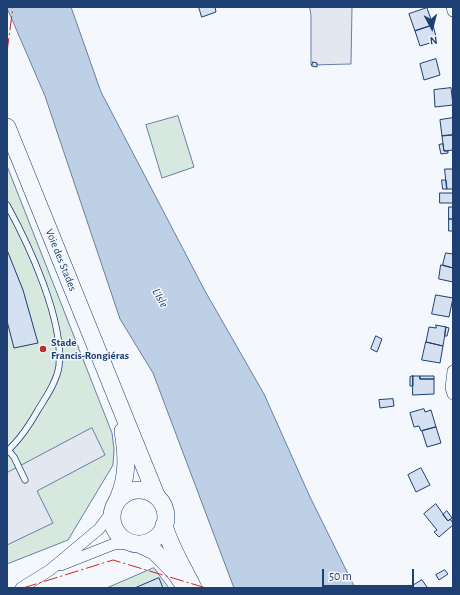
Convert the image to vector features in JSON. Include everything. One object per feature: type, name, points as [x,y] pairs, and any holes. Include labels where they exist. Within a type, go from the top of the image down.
[{"type":"main road","name":"Voie des Stades","points":[[7,127],[156,495]]},
{"type":"main road","name":"Voie des Stades","points":[[114,394],[123,430],[126,458],[126,475],[115,506]]},
{"type":"main road","points":[[136,543],[148,542],[161,532],[164,525],[166,512],[164,506],[156,495],[149,491],[140,489],[124,493],[115,506],[112,521],[114,528],[118,535],[125,540],[154,551],[174,571],[187,588]]},
{"type":"main road","points":[[164,525],[171,544],[183,566],[192,588]]},
{"type":"street","points":[[452,7],[453,11]]},
{"type":"street","points":[[453,371],[453,394]]},
{"type":"street","points":[[50,570],[98,529],[115,506]]},
{"type":"street","points":[[21,588],[50,570],[82,556],[114,544],[136,543]]},
{"type":"lane","points":[[7,206],[22,232],[38,272],[53,315],[58,345],[59,367],[51,387],[31,424],[7,450],[14,457],[25,480]]},
{"type":"shaded area","points":[[310,7],[352,7],[351,64],[311,65]]},
{"type":"shaded area","points":[[178,116],[194,167],[162,178],[146,125]]},
{"type":"shaded area","name":"Stade Francis-Rongiéras","points":[[7,166],[112,433],[114,449],[113,465],[68,540],[7,564]]},
{"type":"shaded area","points":[[92,428],[105,455],[37,491],[53,523],[7,545],[7,473]]},
{"type":"shaded area","points":[[154,568],[169,588],[107,588]]},
{"type":"water","name":"L'Isle","points":[[7,7],[71,7],[101,92],[205,291],[264,394],[310,497],[355,588],[234,588],[153,373],[120,319],[45,96]]},
{"type":"building","points":[[199,7],[215,7],[216,12],[202,17]]},
{"type":"building","points":[[427,8],[433,25],[415,31],[409,14]]},
{"type":"building","points":[[433,25],[437,41],[420,46],[415,31]]},
{"type":"building","points":[[436,59],[440,75],[424,80],[420,64]]},
{"type":"building","points":[[313,62],[317,63],[317,67],[312,66]]},
{"type":"building","points":[[451,88],[453,105],[435,107],[434,90]]},
{"type":"building","points":[[453,118],[453,135],[442,136],[440,120]]},
{"type":"building","points":[[453,135],[453,150],[444,151],[442,136]]},
{"type":"building","points":[[443,144],[444,151],[448,151],[448,153],[441,154],[439,145]]},
{"type":"building","points":[[445,169],[453,169],[453,189],[447,189]]},
{"type":"building","points":[[442,180],[446,180],[447,189],[443,189]]},
{"type":"building","points":[[440,193],[453,193],[453,203],[440,203]]},
{"type":"building","points":[[449,207],[453,207],[453,219],[449,219]]},
{"type":"building","points":[[449,219],[453,219],[453,231],[449,231]]},
{"type":"building","points":[[7,250],[23,290],[38,343],[14,348],[7,321]]},
{"type":"building","points":[[446,253],[453,254],[453,268],[443,265]]},
{"type":"building","points":[[441,265],[453,268],[453,282],[439,279]]},
{"type":"building","points":[[436,295],[453,298],[449,317],[432,314]]},
{"type":"building","points":[[436,325],[446,327],[443,346],[426,342],[429,327],[436,328]]},
{"type":"building","points":[[446,327],[449,328],[447,336],[445,336]]},
{"type":"building","points":[[376,336],[382,339],[377,352],[371,349]]},
{"type":"building","points":[[426,342],[443,346],[440,363],[422,360]]},
{"type":"building","points":[[413,376],[413,386],[410,386],[410,377]]},
{"type":"building","points":[[413,376],[420,376],[420,379],[434,379],[434,394],[413,395]]},
{"type":"building","points":[[420,376],[434,376],[434,379],[420,379]]},
{"type":"building","points":[[393,399],[394,406],[380,408],[379,400]]},
{"type":"building","points":[[424,409],[425,412],[431,410],[436,427],[421,431],[419,426],[414,427],[410,413]]},
{"type":"building","points":[[436,427],[441,443],[427,447],[422,431]]},
{"type":"building","points":[[421,468],[430,485],[416,492],[408,475]]},
{"type":"building","points":[[436,504],[448,521],[450,519],[453,523],[453,525],[439,537],[434,532],[437,530],[424,514]]},
{"type":"building","points":[[447,511],[452,518],[448,521],[443,515]]},
{"type":"building","points":[[445,570],[448,574],[439,580],[436,575]]},
{"type":"building","points":[[159,578],[163,588],[135,588]]},
{"type":"building","points":[[422,580],[427,587],[409,588]]},
{"type":"power","points":[[7,52],[13,7]]},
{"type":"power","points":[[23,588],[113,560],[206,588]]},
{"type":"place","name":"Stade Francis-Rongiéras","points":[[43,349]]}]
